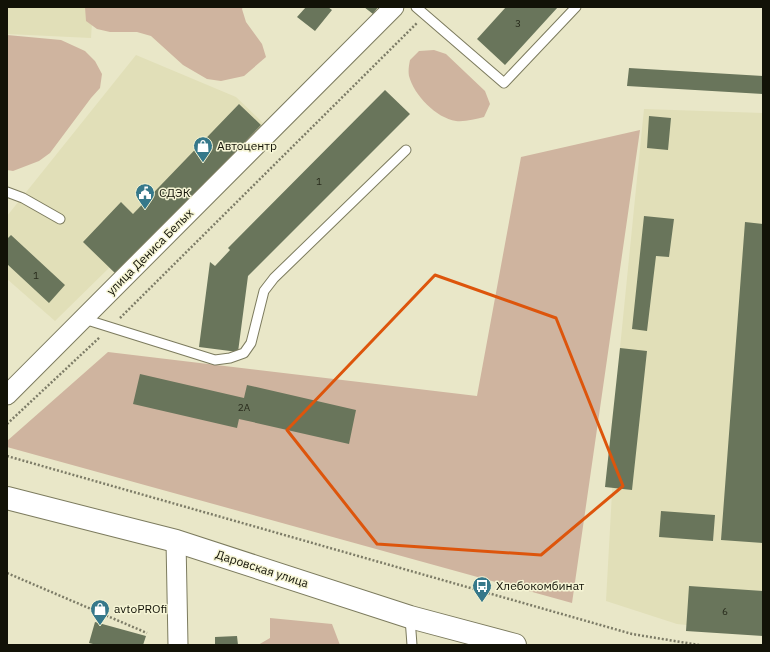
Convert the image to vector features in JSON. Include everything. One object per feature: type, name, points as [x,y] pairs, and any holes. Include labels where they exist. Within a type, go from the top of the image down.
[{"type":"highway","name":"Даровская улица","points":[[7,498],[176,541],[410,617],[515,645]]},
{"type":"street","name":"улица Дениса Белых","points":[[7,395],[394,7]]},
{"type":"street","points":[[176,541],[178,645]]},
{"type":"lane","points":[[416,7],[504,83],[576,7]]},
{"type":"lane","points":[[84,319],[215,360],[230,358],[244,353],[251,343],[264,291],[274,278],[406,150]]},
{"type":"lane","points":[[7,192],[23,198],[60,219]]},
{"type":"lane","points":[[410,617],[412,645]]},
{"type":"path","points":[[7,424],[110,327],[426,15]]},
{"type":"path","points":[[7,456],[632,634],[699,645]]},
{"type":"path","points":[[7,573],[147,634]]},
{"type":"highlighted area","points":[[435,275],[556,318],[623,486],[541,555],[377,544],[287,430]]},
{"type":"shaded area","points":[[7,7],[93,7],[91,38],[7,34]]},
{"type":"shaded area","points":[[85,7],[243,7],[242,9],[246,22],[262,44],[266,57],[244,76],[221,81],[207,79],[183,65],[151,36],[137,32],[110,32],[97,29],[86,21]]},
{"type":"shaded area","points":[[7,35],[61,40],[85,51],[95,61],[102,74],[100,88],[50,153],[39,161],[13,171],[7,170]]},
{"type":"shaded area","points":[[434,50],[446,54],[485,91],[490,104],[484,117],[463,121],[448,119],[434,110],[421,98],[409,76],[410,60],[419,51]]},
{"type":"shaded area","points":[[136,55],[236,97],[263,123],[119,274],[111,266],[55,321],[7,279],[7,216]]},
{"type":"shaded area","points":[[644,109],[763,113],[763,633],[677,624],[606,601],[620,348]]},
{"type":"shaded area","points":[[640,130],[572,603],[7,447],[7,441],[108,352],[477,396],[521,157]]},
{"type":"shaded area","points":[[270,618],[332,624],[340,645],[258,645],[270,638]]},
{"type":"building","points":[[306,7],[328,7],[332,10],[315,31],[297,17]]},
{"type":"building","points":[[364,7],[378,7],[373,14]]},
{"type":"building","points":[[506,7],[558,7],[505,65],[477,39]]},
{"type":"building","points":[[629,68],[763,76],[763,94],[627,86]]},
{"type":"building","points":[[385,90],[410,114],[248,276],[238,352],[199,347],[210,262],[215,266],[230,250],[228,248]]},
{"type":"building","name":"Автоцентр","points":[[239,104],[261,125],[117,275],[83,242],[121,202],[133,214]]},
{"type":"building","points":[[649,116],[671,118],[668,150],[647,148]]},
{"type":"building","points":[[644,216],[674,219],[669,257],[656,256],[647,331],[632,329]]},
{"type":"building","points":[[745,222],[763,224],[763,543],[721,540]]},
{"type":"building","points":[[11,235],[65,285],[49,303],[7,264],[7,239]]},
{"type":"building","points":[[620,348],[647,351],[632,490],[605,487]]},
{"type":"building","points":[[140,374],[244,398],[247,385],[356,410],[349,444],[239,419],[237,428],[133,404]]},
{"type":"building","points":[[661,511],[715,515],[713,541],[659,537]]},
{"type":"building","points":[[689,586],[763,591],[763,636],[686,631]]},
{"type":"building","points":[[95,622],[146,636],[143,645],[97,645],[89,643]]},
{"type":"building","points":[[237,636],[238,645],[215,645],[215,637]]},
{"type":"place","name":"Автоцентр","points":[[203,163]]},
{"type":"place","name":"СДЭК","points":[[145,210]]},
{"type":"place","name":"Хлебокомбинат","points":[[482,603]]},
{"type":"place","name":"avtoPROfi","points":[[100,626]]}]
